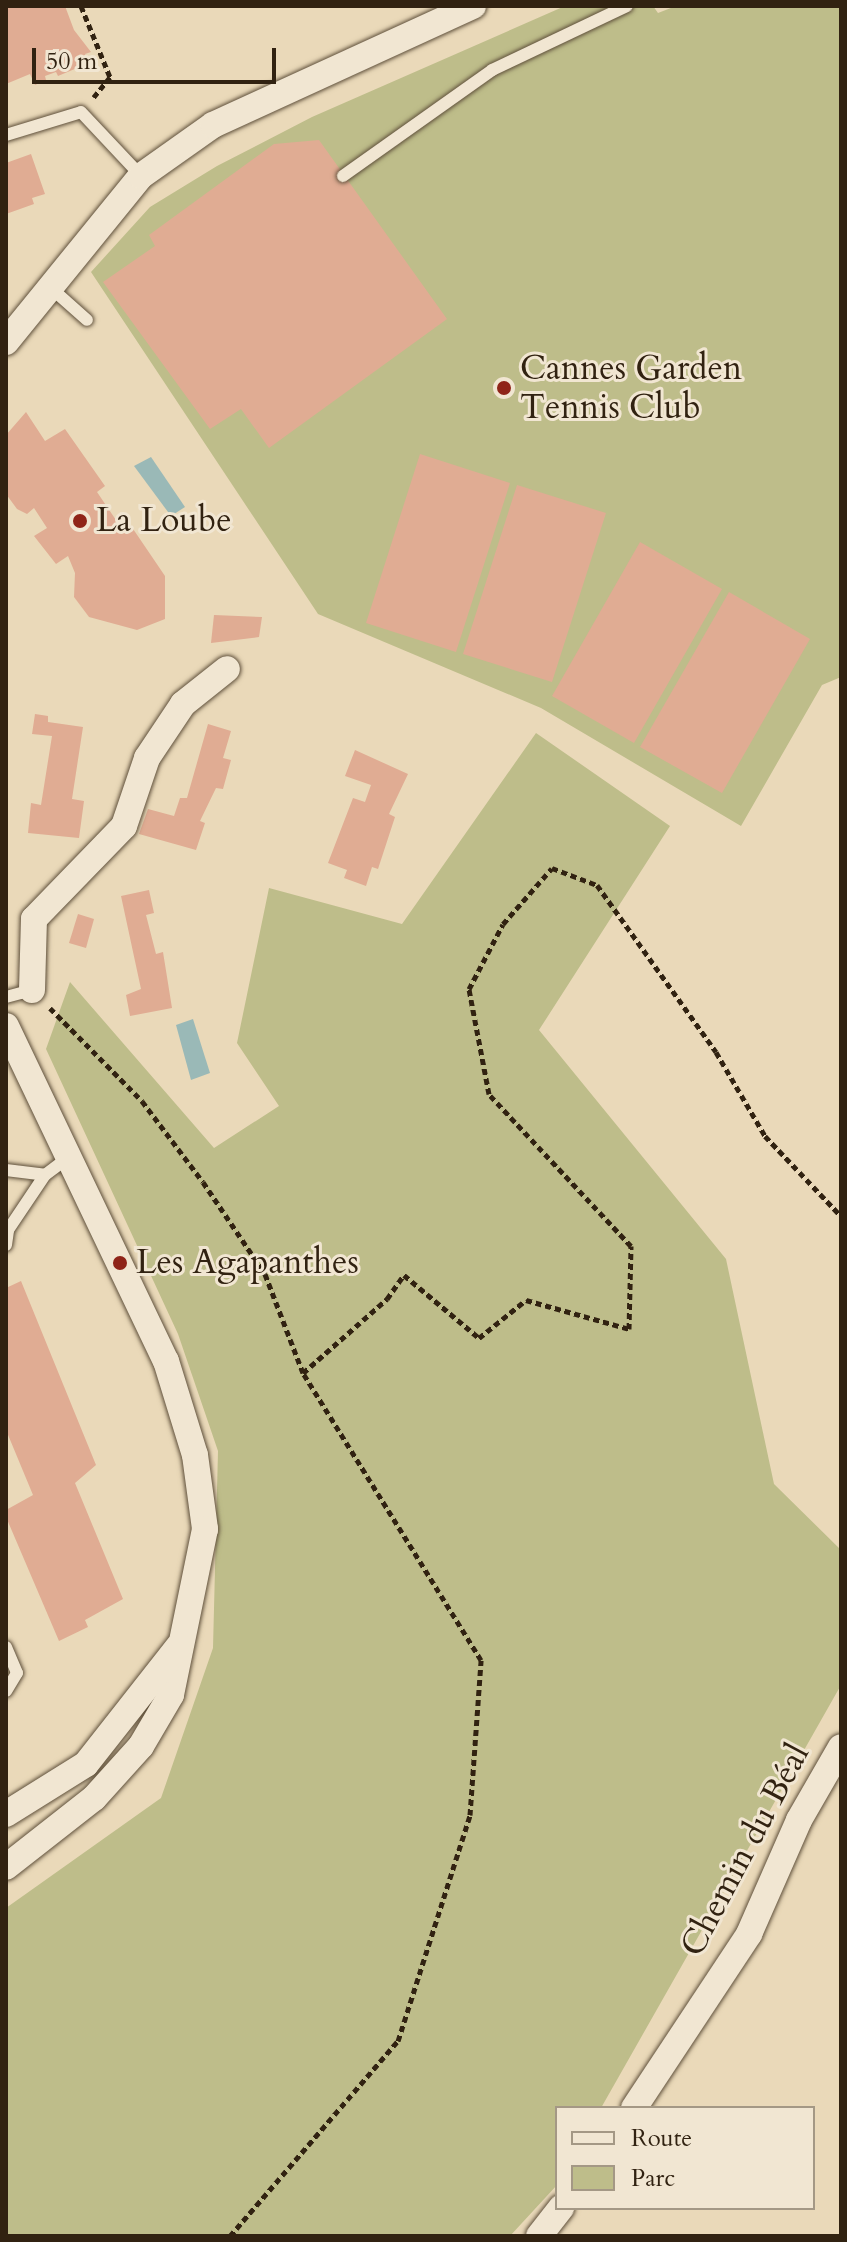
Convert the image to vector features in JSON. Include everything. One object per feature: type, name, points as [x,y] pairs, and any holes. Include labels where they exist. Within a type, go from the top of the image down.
[{"type":"street","points":[[6,342],[141,176],[213,125],[473,6]]},
{"type":"street","points":[[32,990],[34,919],[124,826],[147,758],[183,704],[227,669]]},
{"type":"street","points":[[6,1026],[71,1156],[166,1361],[195,1455],[205,1529],[188,1633],[171,1695],[141,1746],[94,1798],[6,1867]]},
{"type":"street","points":[[6,1814],[86,1764],[188,1633]]},
{"type":"street","name":"Chemin du Béal","points":[[635,2106],[749,1934],[799,1820],[841,1747]]},
{"type":"street","points":[[539,2236],[559,2210]]},
{"type":"lane","points":[[343,176],[492,70],[627,6]]},
{"type":"lane","points":[[6,135],[81,112],[141,176]]},
{"type":"lane","points":[[51,288],[87,320]]},
{"type":"lane","points":[[6,997],[32,990]]},
{"type":"lane","points":[[6,1245],[8,1230],[45,1175],[71,1156]]},
{"type":"lane","points":[[6,1170],[45,1175]]},
{"type":"lane","points":[[6,1647],[17,1673],[6,1691]]},
{"type":"path","points":[[81,6],[110,77]]},
{"type":"path","points":[[303,1373],[387,1299],[404,1275],[479,1338],[526,1300],[629,1329],[631,1246],[489,1094],[469,989],[503,924],[552,868],[597,885],[716,1052],[765,1136],[841,1216]]},
{"type":"path","points":[[32,990],[142,1101],[203,1182],[265,1274],[303,1373],[481,1660],[470,1815],[398,2041],[230,2236]]},
{"type":"green space","name":"Cannes Garden Tennis Club","points":[[565,6],[653,6],[658,13],[676,6],[841,6],[841,677],[822,685],[741,826],[541,708],[318,614],[91,272],[150,207],[217,166],[312,117]]},
{"type":"green space","points":[[536,733],[670,826],[539,1030],[726,1259],[774,1484],[841,1550],[841,1685],[602,2106],[555,2106],[555,2187],[510,2236],[6,2236],[6,1908],[161,1798],[213,1648],[218,1451],[178,1334],[46,1049],[70,982],[214,1148],[279,1106],[237,1043],[269,888],[402,924]]},
{"type":"water","points":[[151,457],[185,507],[171,516],[134,466]]},
{"type":"water","points":[[193,1019],[210,1073],[191,1080],[176,1025]]},
{"type":"building","points":[[6,6],[65,6],[74,30],[91,52],[85,54],[89,63],[58,76],[56,72],[45,76],[46,80],[35,85],[30,74],[6,84]]},
{"type":"building","points":[[319,140],[447,319],[269,448],[241,409],[210,429],[103,282],[155,246],[149,235],[274,144]]},
{"type":"building","points":[[31,154],[45,194],[32,198],[34,204],[6,214],[6,163]]},
{"type":"building","name":"La Loube","points":[[26,412],[45,441],[65,429],[105,486],[97,492],[118,523],[127,520],[165,576],[165,619],[137,630],[89,617],[74,597],[75,573],[68,556],[56,564],[34,536],[47,528],[34,508],[27,514],[17,509],[6,494],[6,435]]},
{"type":"building","points":[[420,454],[510,483],[456,652],[366,623]]},
{"type":"building","points":[[517,485],[606,513],[552,682],[463,654]]},
{"type":"building","points":[[640,542],[722,589],[634,743],[552,696]]},
{"type":"building","points":[[729,592],[810,639],[722,793],[640,747]]},
{"type":"building","points":[[214,615],[262,617],[259,637],[211,643]]},
{"type":"building","points":[[35,714],[48,716],[48,722],[83,727],[72,799],[84,801],[79,838],[28,833],[31,803],[41,805],[52,736],[32,734]]},
{"type":"building","points":[[208,724],[231,731],[223,758],[231,760],[223,789],[216,788],[200,821],[205,823],[196,850],[139,834],[148,809],[174,816],[180,798],[187,798]]},
{"type":"building","points":[[355,750],[408,774],[389,814],[395,817],[378,869],[372,867],[366,886],[344,878],[347,870],[328,863],[353,798],[365,802],[371,785],[345,776]]},
{"type":"building","points":[[149,890],[154,913],[146,915],[156,954],[163,952],[172,1008],[130,1016],[126,995],[141,989],[121,896]]},
{"type":"building","points":[[78,914],[94,919],[86,948],[69,943]]},
{"type":"building","points":[[21,1281],[96,1465],[75,1483],[123,1599],[85,1620],[88,1627],[59,1641],[6,1517],[6,1510],[33,1495],[6,1430],[6,1288]]},
{"type":"place","name":"Cannes Garden Tennis Club","points":[[504,388]]},
{"type":"place","name":"La Loube","points":[[80,521]]},
{"type":"place","name":"Les Agapanthes","points":[[120,1263]]}]
